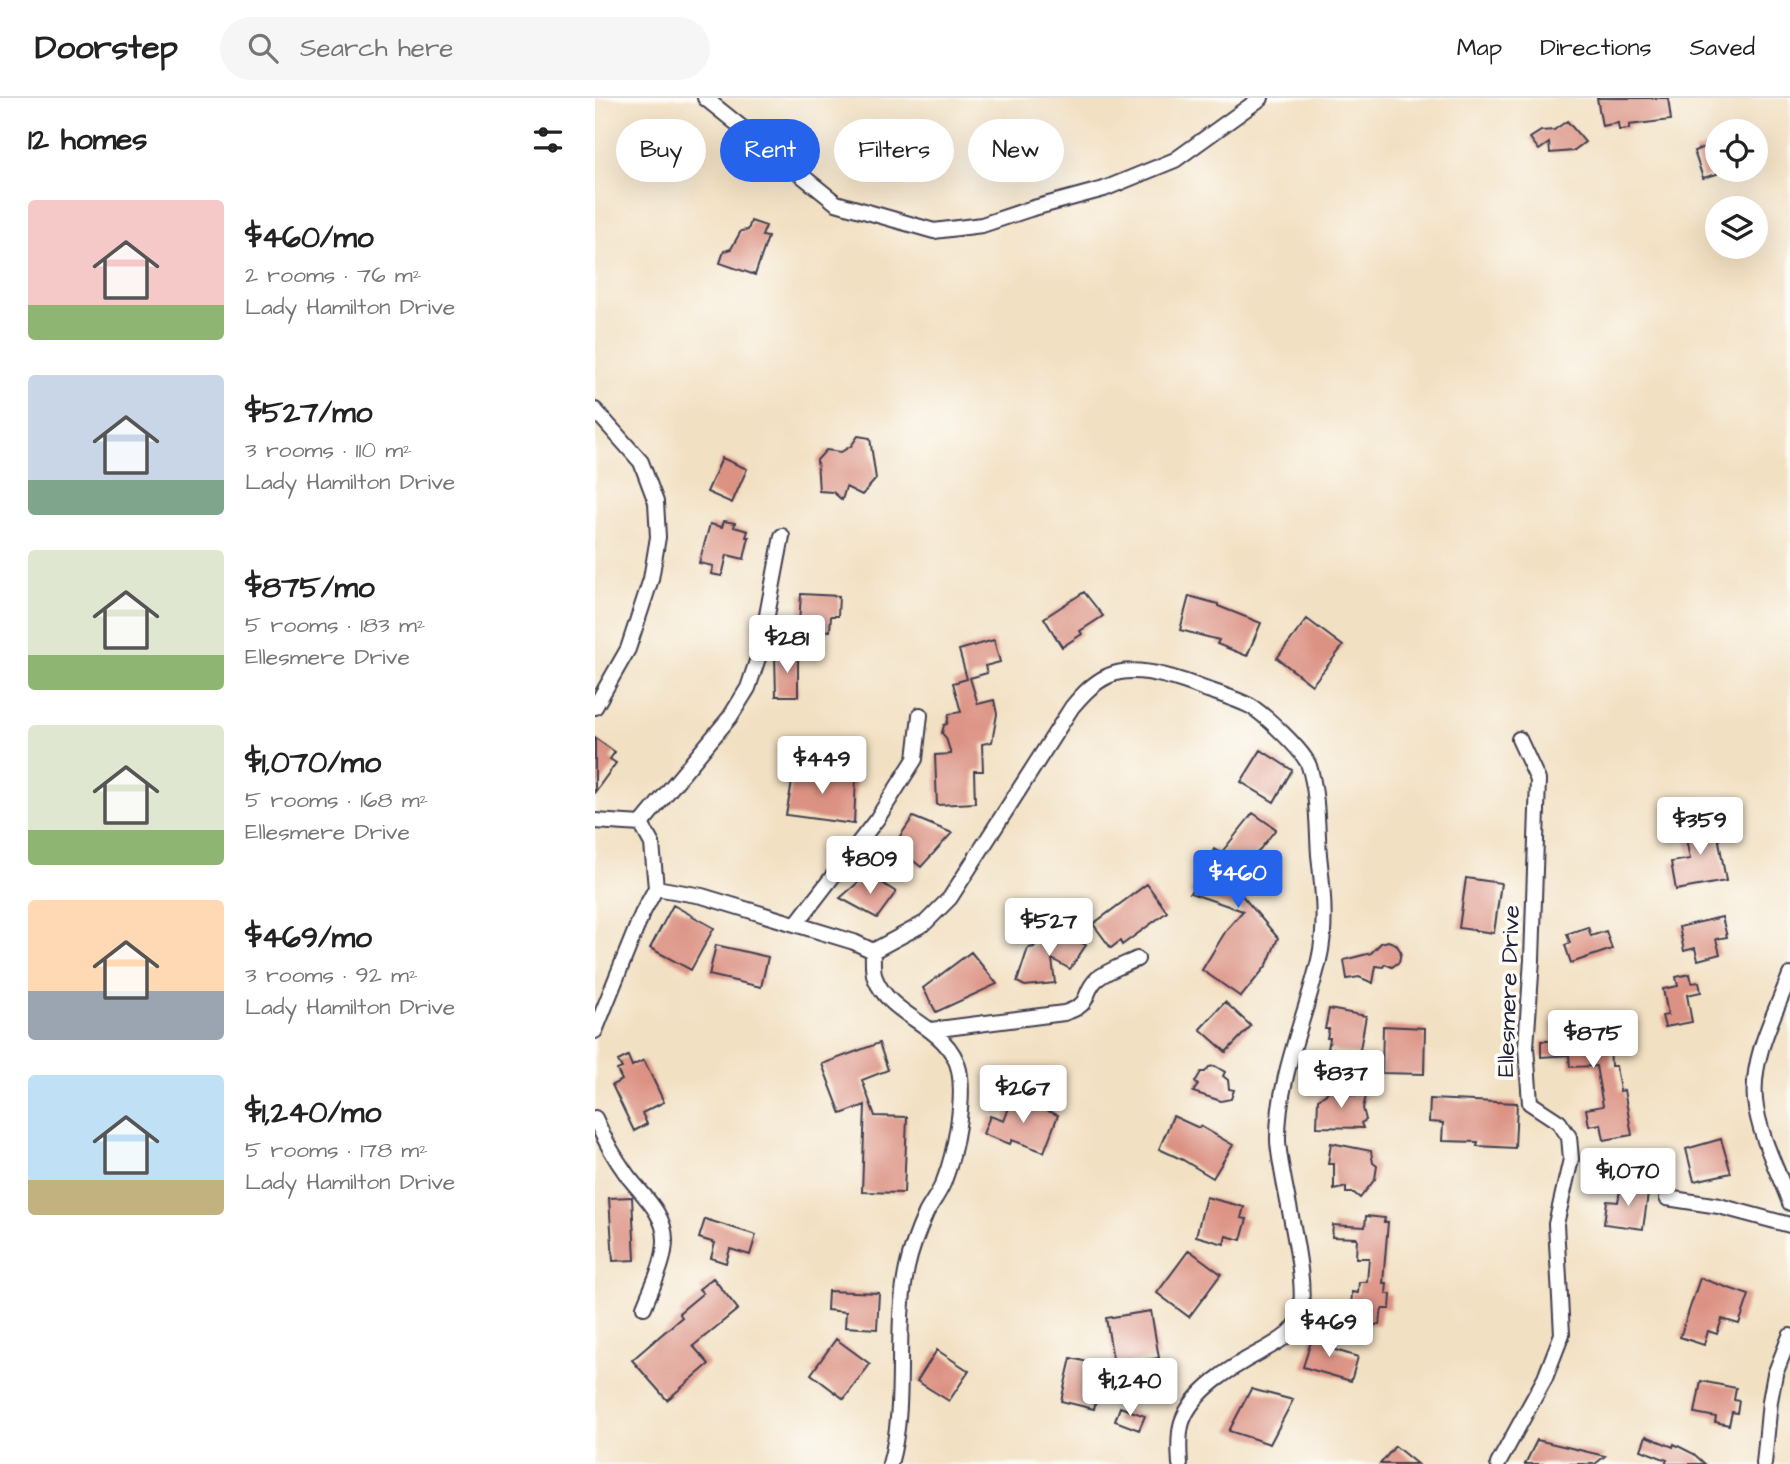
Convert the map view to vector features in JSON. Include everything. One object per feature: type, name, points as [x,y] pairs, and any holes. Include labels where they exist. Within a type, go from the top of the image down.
[{"type":"street","points":[[705,98],[836,203],[933,231],[982,225],[1104,189],[1175,160],[1261,98]]},
{"type":"street","points":[[595,410],[641,462],[656,502],[658,537],[651,579],[628,649],[595,707]]},
{"type":"street","points":[[641,824],[730,717],[748,688],[760,652],[782,536]]},
{"type":"street","points":[[873,951],[925,923],[950,898],[1072,707],[1089,688],[1110,674],[1130,671],[1156,673],[1251,707],[1291,741],[1308,763],[1314,789],[1324,921],[1319,957],[1282,1099],[1278,1141],[1298,1262],[1302,1305],[1296,1325],[1273,1345],[1238,1364],[1208,1387],[1190,1407],[1182,1423],[1180,1464]]},
{"type":"street","points":[[796,924],[877,819],[915,759],[920,715]]},
{"type":"street","name":"Ellesmere Drive","points":[[1498,1464],[1545,1378],[1562,1334],[1556,1224],[1571,1159],[1569,1138],[1559,1122],[1530,1103],[1528,1093],[1526,1047],[1538,780],[1519,739]]},
{"type":"street","points":[[595,821],[641,824]]},
{"type":"street","points":[[595,1031],[642,914],[656,888],[652,844],[641,824]]},
{"type":"street","points":[[656,888],[702,896],[854,942],[873,951]]},
{"type":"street","points":[[873,951],[874,976],[886,997],[931,1030],[952,1051],[959,1070],[956,1137],[944,1181],[914,1240],[906,1269],[900,1314],[898,1437],[890,1464]]},
{"type":"street","points":[[931,1030],[1076,1010],[1084,1004],[1097,979],[1137,959]]},
{"type":"street","points":[[1790,975],[1761,1050],[1755,1089],[1758,1115],[1790,1203]]},
{"type":"street","points":[[595,1118],[606,1144],[629,1177],[655,1207],[665,1237],[664,1255],[644,1307]]},
{"type":"street","points":[[1667,1198],[1719,1206],[1790,1224]]},
{"type":"street","points":[[1764,1464],[1773,1387],[1790,1336]]},
{"type":"building","points":[[1597,98],[1668,98],[1671,120],[1629,125],[1629,129],[1619,130],[1618,123],[1602,126]]},
{"type":"building","points":[[1567,121],[1585,142],[1573,151],[1550,153],[1549,143],[1539,150],[1530,138],[1541,131],[1554,130]]},
{"type":"building","points":[[1705,147],[1705,177],[1703,178],[1694,151]]},
{"type":"building","points":[[751,221],[766,226],[762,236],[768,237],[755,275],[720,263],[724,251],[731,249],[741,231],[748,230]]},
{"type":"building","points":[[858,436],[870,438],[876,479],[862,495],[846,487],[842,500],[833,492],[819,491],[817,460],[826,450],[841,452],[851,446]]},
{"type":"building","points":[[722,458],[747,469],[732,503],[707,492]]},
{"type":"building","points":[[724,521],[735,523],[734,527],[748,531],[746,537],[749,537],[744,559],[727,555],[722,576],[711,574],[713,566],[699,563],[710,524],[722,527]]},
{"type":"building","points":[[1084,592],[1103,616],[1062,647],[1044,618]]},
{"type":"building","points":[[801,594],[839,596],[838,616],[831,616],[830,631],[820,630],[819,638],[798,637]]},
{"type":"building","points":[[1189,596],[1218,604],[1261,623],[1247,656],[1217,644],[1219,640],[1180,630]]},
{"type":"building","points":[[1307,619],[1343,646],[1312,685],[1277,658]]},
{"type":"building","points":[[994,640],[1000,662],[985,666],[987,673],[970,678],[978,704],[994,700],[997,714],[992,742],[982,744],[983,771],[974,771],[975,803],[937,805],[935,755],[951,754],[942,733],[949,714],[961,712],[953,683],[967,679],[959,650]]},
{"type":"building","points":[[775,654],[798,654],[798,696],[776,696]]},
{"type":"building","points":[[595,738],[615,752],[610,759],[616,763],[595,792]]},
{"type":"building","points":[[1261,750],[1292,770],[1274,802],[1241,782]]},
{"type":"building","points":[[795,766],[856,776],[854,824],[786,815]]},
{"type":"building","points":[[1253,813],[1276,829],[1245,868],[1253,874],[1239,892],[1278,938],[1267,965],[1241,997],[1202,970],[1227,929],[1243,911],[1190,893],[1214,849],[1221,853]]},
{"type":"building","points":[[913,817],[952,833],[921,867],[894,845]]},
{"type":"building","points":[[1715,818],[1726,881],[1676,890],[1671,862],[1690,859],[1683,823]]},
{"type":"building","points":[[868,874],[896,892],[877,918],[840,898]]},
{"type":"building","points":[[1466,878],[1501,883],[1494,933],[1459,928]]},
{"type":"building","points":[[1147,884],[1167,912],[1122,945],[1120,941],[1111,948],[1093,924]]},
{"type":"building","points":[[673,905],[714,928],[691,970],[650,948]]},
{"type":"building","points":[[1722,917],[1727,937],[1716,939],[1720,954],[1698,960],[1695,948],[1684,951],[1679,927]]},
{"type":"building","points":[[1588,927],[1591,936],[1606,931],[1612,949],[1571,963],[1565,945],[1570,943],[1567,934]]},
{"type":"building","points":[[1060,931],[1086,945],[1070,969],[1052,959],[1055,983],[1025,986],[1017,982],[1028,948],[1034,947],[1040,934],[1051,937]]},
{"type":"building","points":[[1388,941],[1396,944],[1401,952],[1399,962],[1392,967],[1385,964],[1383,967],[1376,966],[1373,983],[1359,977],[1347,979],[1344,960],[1371,953],[1381,943]]},
{"type":"building","points":[[716,945],[768,957],[761,987],[709,975]]},
{"type":"building","points":[[971,952],[997,984],[936,1012],[923,988]]},
{"type":"building","points":[[1690,974],[1692,983],[1699,982],[1701,992],[1687,995],[1692,1022],[1665,1027],[1662,1016],[1668,1015],[1663,989],[1678,986],[1676,977]]},
{"type":"building","points":[[1225,1002],[1251,1026],[1226,1052],[1200,1029]]},
{"type":"building","points":[[1329,1009],[1366,1016],[1359,1055],[1328,1049],[1329,1029],[1325,1029]]},
{"type":"building","points":[[1609,1020],[1611,1066],[1616,1066],[1620,1091],[1624,1090],[1632,1135],[1604,1140],[1601,1124],[1589,1126],[1586,1109],[1603,1106],[1596,1066],[1570,1067],[1569,1055],[1541,1057],[1541,1041],[1552,1041],[1551,1023]]},
{"type":"building","points":[[1383,1026],[1425,1028],[1424,1074],[1382,1073]]},
{"type":"building","points":[[879,1043],[888,1070],[862,1080],[875,1116],[907,1117],[904,1193],[862,1192],[865,1105],[841,1114],[822,1064]]},
{"type":"building","points":[[628,1056],[632,1066],[644,1060],[664,1102],[642,1113],[647,1124],[634,1131],[612,1085],[622,1080],[617,1070],[622,1068],[618,1061]]},
{"type":"building","points":[[1215,1066],[1225,1072],[1223,1076],[1228,1080],[1229,1089],[1234,1090],[1231,1099],[1221,1101],[1193,1092],[1201,1072]]},
{"type":"building","points":[[1339,1088],[1343,1094],[1366,1096],[1363,1108],[1366,1120],[1361,1123],[1363,1128],[1317,1127],[1318,1099],[1330,1089]]},
{"type":"building","points":[[1013,1097],[1058,1115],[1044,1152],[1012,1140],[1010,1144],[983,1134],[990,1116],[1004,1121]]},
{"type":"building","points":[[1430,1099],[1517,1103],[1515,1148],[1477,1146],[1478,1142],[1442,1141],[1443,1123],[1429,1122]]},
{"type":"building","points":[[1173,1116],[1199,1128],[1200,1126],[1233,1145],[1213,1178],[1159,1149]]},
{"type":"building","points":[[1721,1139],[1731,1173],[1694,1181],[1686,1149]]},
{"type":"building","points":[[1331,1143],[1371,1151],[1373,1163],[1377,1166],[1375,1179],[1360,1198],[1354,1193],[1346,1193],[1346,1187],[1334,1190],[1334,1164],[1328,1164]]},
{"type":"building","points":[[1621,1184],[1649,1187],[1643,1229],[1604,1224],[1607,1201],[1618,1202]]},
{"type":"building","points":[[632,1197],[635,1260],[613,1261],[609,1198]]},
{"type":"building","points":[[1206,1197],[1244,1207],[1241,1218],[1247,1219],[1241,1240],[1226,1236],[1224,1244],[1196,1236]]},
{"type":"building","points":[[1366,1216],[1385,1218],[1384,1222],[1388,1222],[1383,1283],[1387,1283],[1386,1294],[1391,1294],[1390,1309],[1382,1309],[1379,1325],[1335,1323],[1335,1312],[1351,1313],[1352,1292],[1358,1293],[1359,1282],[1367,1282],[1369,1258],[1356,1258],[1357,1238],[1332,1237],[1333,1225],[1365,1227]]},
{"type":"building","points":[[705,1219],[756,1235],[750,1255],[730,1249],[726,1263],[711,1258],[715,1243],[699,1238]]},
{"type":"building","points":[[1189,1250],[1221,1274],[1189,1317],[1157,1293]]},
{"type":"building","points":[[713,1278],[738,1309],[693,1346],[709,1364],[667,1400],[632,1360],[682,1317],[679,1313],[703,1293],[699,1289]]},
{"type":"building","points":[[1700,1278],[1749,1295],[1739,1324],[1722,1319],[1717,1334],[1708,1331],[1704,1345],[1680,1337]]},
{"type":"building","points":[[828,1291],[879,1293],[877,1329],[845,1327],[846,1312],[827,1310]]},
{"type":"building","points":[[1151,1311],[1159,1358],[1114,1365],[1106,1318]]},
{"type":"building","points":[[1314,1332],[1332,1338],[1329,1348],[1358,1357],[1351,1381],[1303,1367]]},
{"type":"building","points":[[836,1339],[870,1364],[844,1399],[811,1374]]},
{"type":"building","points":[[937,1350],[969,1371],[949,1401],[917,1381]]},
{"type":"building","points":[[1071,1358],[1104,1366],[1094,1409],[1061,1401]]},
{"type":"building","points":[[1701,1381],[1736,1388],[1734,1400],[1739,1401],[1737,1413],[1732,1412],[1729,1425],[1715,1422],[1716,1417],[1695,1413]]},
{"type":"building","points":[[1251,1389],[1293,1400],[1270,1444],[1229,1431]]},
{"type":"building","points":[[1120,1407],[1145,1416],[1139,1430],[1115,1421]]},
{"type":"building","points":[[1646,1436],[1673,1447],[1674,1444],[1694,1454],[1705,1464],[1665,1464],[1667,1460],[1641,1450]]},
{"type":"building","points":[[1537,1440],[1605,1456],[1595,1464],[1525,1464]]},
{"type":"building","points":[[1395,1446],[1417,1464],[1380,1464]]}]
